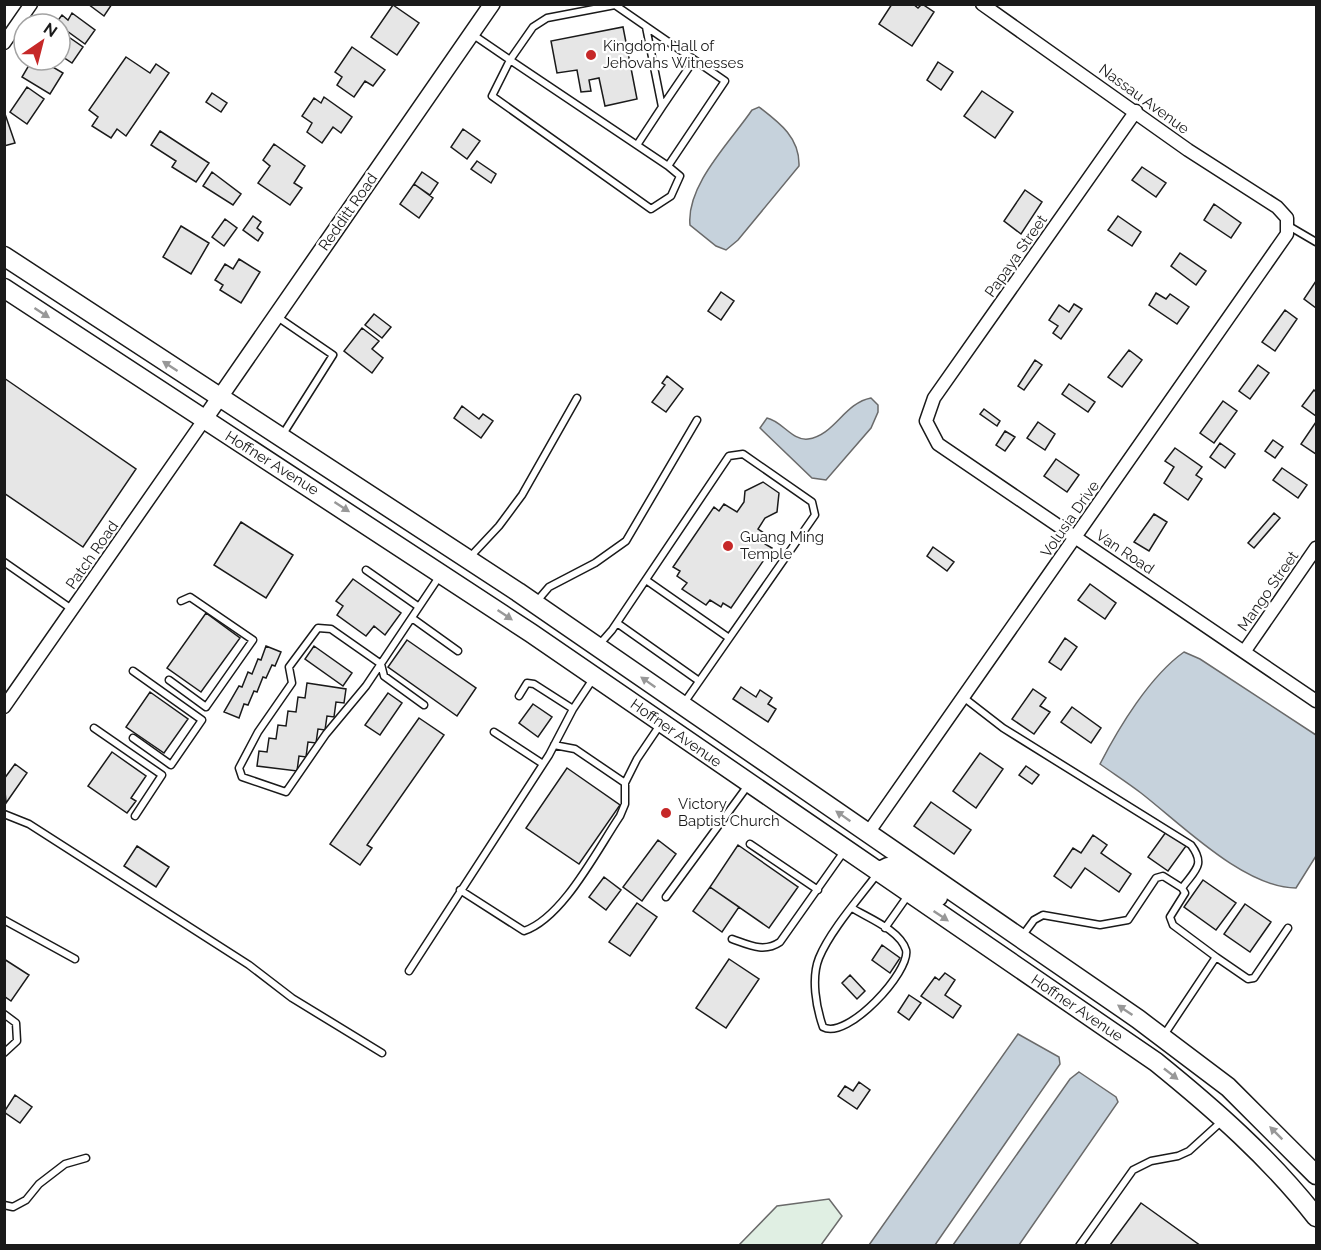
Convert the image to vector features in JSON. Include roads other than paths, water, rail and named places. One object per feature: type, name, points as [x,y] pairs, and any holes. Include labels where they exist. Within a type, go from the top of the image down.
[{"type":"main road","name":"Hoffner Avenue","points":[[4,256],[535,604],[1021,938],[1162,1037],[1228,1087],[1317,1175]]},
{"type":"main road","name":"Hoffner Avenue","points":[[4,288],[595,676],[1156,1062],[1223,1119],[1275,1168],[1317,1217]]},
{"type":"main road","points":[[441,573],[461,571],[474,574],[524,605],[535,604]]},
{"type":"main road","points":[[595,676],[615,678],[650,702],[682,706]]},
{"type":"main road","points":[[749,784],[771,786],[847,838],[855,838],[868,833]]},
{"type":"main road","points":[[878,872],[888,867],[898,870],[997,936],[1021,938]]},
{"type":"street","points":[[4,43],[31,4]]},
{"type":"street","name":"Redditt Road","points":[[204,420],[492,4]]},
{"type":"street","name":"Nassau Avenue","points":[[982,4],[1188,150],[1277,207],[1287,222]]},
{"type":"street","name":"Papaya Street","points":[[926,421],[934,398],[1136,111]]},
{"type":"street","name":"Volusia Drive","points":[[868,833],[1287,234],[1287,222]]},
{"type":"street","name":"Patch Road","points":[[4,707],[204,420]]},
{"type":"street","name":"Van Road","points":[[926,421],[938,444],[1317,701]]},
{"type":"street","name":"Mango Street","points":[[1244,652],[1317,548]]},
{"type":"lane","points":[[472,34],[510,60],[668,166],[680,176],[671,196],[651,209],[492,96],[510,60],[533,27],[547,18],[615,5],[725,81],[668,166]]},
{"type":"lane","points":[[646,26],[662,107]]},
{"type":"lane","points":[[637,145],[694,60]]},
{"type":"lane","points":[[1287,222],[1317,242]]},
{"type":"lane","points":[[276,316],[333,355],[281,437]]},
{"type":"lane","points":[[467,560],[499,526],[522,495],[577,398]]},
{"type":"lane","points":[[535,604],[549,587],[595,563],[626,541],[697,420]]},
{"type":"lane","points":[[597,647],[646,580],[729,456],[743,454],[752,460],[812,502],[815,515],[682,706]]},
{"type":"lane","points":[[4,562],[73,609]]},
{"type":"lane","points":[[366,570],[419,607]]},
{"type":"lane","points":[[424,705],[384,676],[381,664],[331,629],[318,628],[289,667],[292,683],[258,732],[239,768],[242,777],[286,792],[326,734],[381,664],[441,573]]},
{"type":"lane","points":[[646,580],[729,638]]},
{"type":"lane","points":[[169,680],[206,707],[254,640],[190,597],[181,601]]},
{"type":"lane","points":[[412,618],[458,651]]},
{"type":"lane","points":[[616,623],[699,681]]},
{"type":"lane","points":[[133,671],[201,720],[171,765],[133,738]]},
{"type":"lane","points":[[409,971],[543,764],[573,709],[595,676]]},
{"type":"lane","points":[[519,696],[527,683],[534,684],[573,709]]},
{"type":"lane","points":[[963,697],[1003,728],[1191,845],[1200,856],[1200,862],[1182,888]]},
{"type":"lane","points":[[460,890],[524,931],[538,926],[562,901],[620,816],[625,804],[625,783],[637,759],[662,723]]},
{"type":"lane","points":[[94,728],[162,775],[135,816]]},
{"type":"lane","points":[[494,732],[543,764]]},
{"type":"lane","points":[[554,745],[575,749],[625,783]]},
{"type":"lane","points":[[666,897],[749,784]]},
{"type":"lane","points":[[4,814],[39,830],[249,965],[292,998],[382,1053]]},
{"type":"lane","points":[[750,844],[818,890]]},
{"type":"lane","points":[[732,939],[759,948],[772,948],[780,942],[845,849]]},
{"type":"lane","points":[[852,908],[885,928],[906,950],[903,967],[870,1007],[835,1031],[828,1030],[823,1027],[816,996],[819,958],[852,908],[878,872]]},
{"type":"lane","points":[[1021,938],[1034,920],[1043,915],[1100,924],[1128,920],[1156,878],[1163,876],[1182,888],[1185,893],[1170,917],[1173,925],[1248,979],[1254,978],[1288,928]]},
{"type":"lane","points":[[885,928],[909,893]]},
{"type":"lane","points":[[4,920],[75,959]]},
{"type":"lane","points":[[1162,1037],[1216,957]]},
{"type":"lane","points":[[4,1014],[16,1023],[17,1041],[4,1053]]},
{"type":"lane","points":[[1079,1245],[1133,1170],[1151,1161],[1178,1156],[1189,1151],[1223,1119]]},
{"type":"lane","points":[[4,1205],[13,1207],[26,1200],[39,1184],[65,1164],[86,1158]]},
{"type":"place","name":"Kingdom Hall of Jehovahs Witnesses","points":[[591,55]]},
{"type":"place","name":"Guang Ming Temple","points":[[728,546]]},
{"type":"place","name":"Victory Baptist Church","points":[[666,813]]}]
